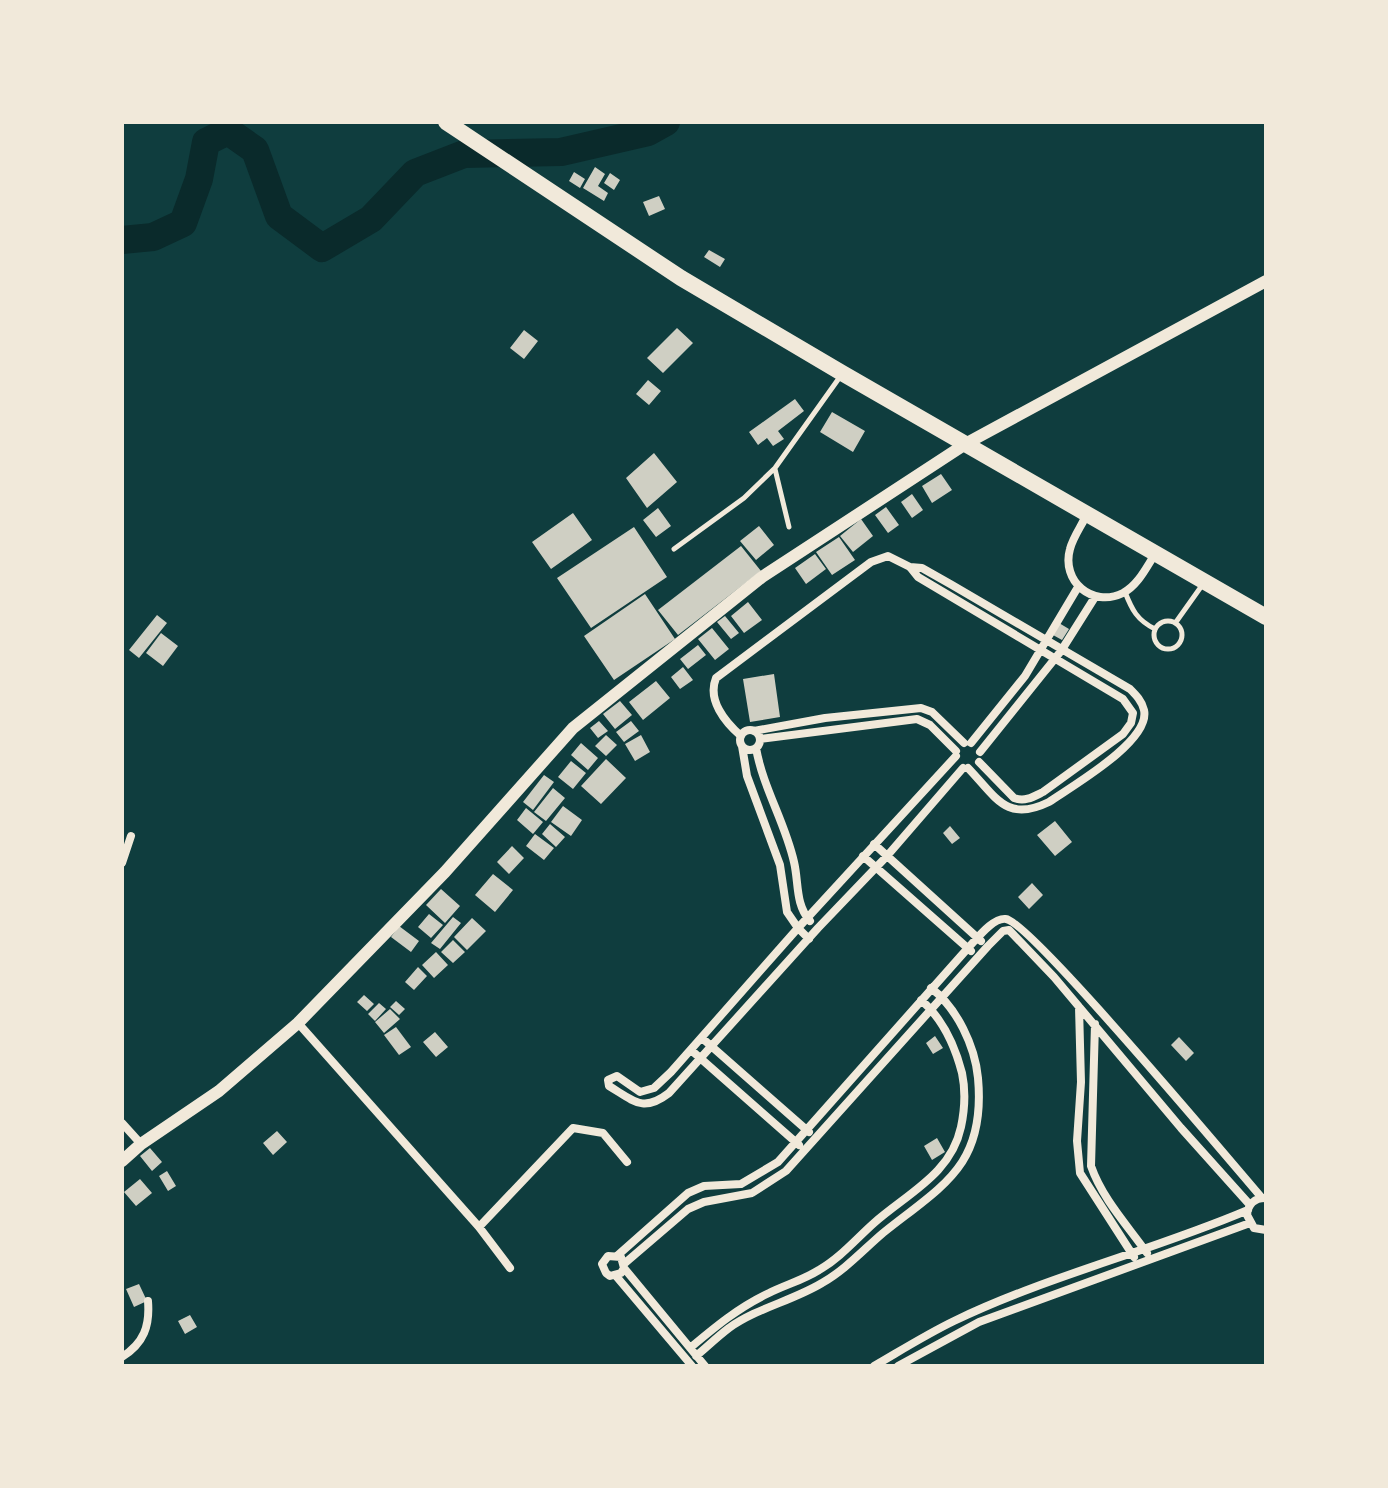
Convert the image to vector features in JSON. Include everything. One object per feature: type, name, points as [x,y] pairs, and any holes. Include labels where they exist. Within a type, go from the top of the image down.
[{"type":"main road","points":[[446,122],[681,278],[1266,617]]},
{"type":"street","points":[[122,1161],[141,1144],[219,1091],[298,1023],[445,872],[573,728],[762,577],[967,443],[1266,281]]},
{"type":"street","points":[[1087,514],[1069,549],[1068,573],[1078,587],[1095,597],[1111,597],[1125,592],[1137,582],[1155,554]]},
{"type":"street","points":[[980,752],[932,712],[921,708],[825,718],[756,739],[746,749],[715,701],[713,685],[723,671],[871,562],[888,556],[910,567],[918,577],[995,610],[1046,641],[1058,655],[1130,706],[1133,713],[1131,723],[1123,734],[1043,792],[1025,800],[1014,798],[979,762],[980,752],[1058,655],[1095,597]]},
{"type":"street","points":[[979,762],[965,768],[669,1093],[656,1104],[645,1105],[608,1083],[617,1076],[640,1092],[646,1092],[671,1072],[1016,688],[1078,587]]},
{"type":"street","points":[[923,720],[956,754],[965,768],[1008,808],[1027,812],[1049,802],[1132,742],[1142,727],[1145,712],[1130,689],[1041,650],[989,619],[949,589]]},
{"type":"street","points":[[989,619],[995,610]]},
{"type":"street","points":[[1064,610],[1082,620]]},
{"type":"street","points":[[1102,686],[1108,677]]},
{"type":"street","points":[[895,711],[896,721]]},
{"type":"street","points":[[809,939],[787,912],[775,848],[747,776],[741,741],[744,732],[756,739],[923,720],[932,712]]},
{"type":"street","points":[[825,718],[827,729]]},
{"type":"street","points":[[1131,723],[1142,727]]},
{"type":"street","points":[[756,739],[760,772],[788,843],[800,907],[818,928]]},
{"type":"street","points":[[1090,759],[1096,768]]},
{"type":"street","points":[[1025,800],[1027,812]]},
{"type":"street","points":[[122,863],[131,836]]},
{"type":"street","points":[[874,844],[988,946]]},
{"type":"street","points":[[863,856],[978,957]]},
{"type":"street","points":[[782,878],[796,876]]},
{"type":"street","points":[[905,893],[915,881]]},
{"type":"street","points":[[938,922],[948,911]]},
{"type":"street","points":[[705,1366],[616,1276],[606,1273],[602,1264],[608,1256],[618,1255],[681,1198],[704,1186],[741,1184],[778,1162],[931,988],[998,920],[1006,918],[1015,928],[1249,1208],[1250,1223]]},
{"type":"street","points":[[616,1276],[652,1238],[688,1209],[704,1202],[745,1195],[778,1177],[806,1150],[988,946],[1003,931],[1015,928]]},
{"type":"street","points":[[874,1366],[954,1321],[1145,1250],[1249,1208],[1264,1198],[1063,969],[1015,928]]},
{"type":"street","points":[[767,963],[779,973]]},
{"type":"street","points":[[1054,977],[1063,969]]},
{"type":"street","points":[[696,1356],[729,1328],[828,1279],[935,1194],[971,1149],[978,1112],[978,1084],[972,1050],[943,997],[931,988]]},
{"type":"street","points":[[690,1348],[724,1319],[769,1293],[819,1270],[926,1184],[950,1158],[958,1142],[965,1110],[964,1085],[957,1056],[932,1009],[921,1000]]},
{"type":"street","points":[[1079,1006],[1081,1082],[1078,1157],[1085,1184],[1138,1265]]},
{"type":"street","points":[[1098,1009],[1092,1021],[1091,1166],[1096,1179],[1153,1260]]},
{"type":"street","points":[[298,1023],[479,1227],[510,1268]]},
{"type":"street","points":[[891,1034],[901,1043]]},
{"type":"street","points":[[702,1038],[816,1138]]},
{"type":"street","points":[[691,1050],[806,1150]]},
{"type":"street","points":[[726,1081],[737,1069]]},
{"type":"street","points":[[1081,1082],[1093,1082]]},
{"type":"street","points":[[767,1117],[777,1104]]},
{"type":"street","points":[[965,1110],[978,1112]]},
{"type":"street","points":[[1079,1119],[1090,1119]]},
{"type":"street","points":[[1181,1128],[1194,1119]]},
{"type":"street","points":[[122,1123],[141,1144]]},
{"type":"street","points":[[479,1227],[573,1128],[603,1133],[627,1162]]},
{"type":"street","points":[[958,1142],[971,1149]]},
{"type":"street","points":[[1085,1184],[1096,1179]]},
{"type":"street","points":[[741,1184],[745,1195]]},
{"type":"street","points":[[926,1184],[935,1194]]},
{"type":"street","points":[[681,1198],[688,1209]]},
{"type":"street","points":[[1250,1223],[1260,1230],[1266,1230]]},
{"type":"street","points":[[896,1353],[900,1365],[959,1331],[1250,1223]]},
{"type":"street","points":[[644,1230],[652,1238]]},
{"type":"street","points":[[864,1232],[874,1241]]},
{"type":"street","points":[[618,1255],[692,1366]]},
{"type":"street","points":[[819,1270],[828,1279]]},
{"type":"street","points":[[1059,1280],[1063,1291]]},
{"type":"street","points":[[122,1357],[147,1331],[148,1301]]},
{"type":"street","points":[[724,1319],[729,1328]]},
{"type":"street","points":[[954,1321],[959,1331]]},
{"type":"lane","points":[[674,549],[744,498],[775,468],[842,373]]},
{"type":"lane","points":[[775,468],[789,527]]},
{"type":"lane","points":[[1176,622],[1205,582]]},
{"type":"lane","points":[[1125,592],[1134,614],[1142,623],[1155,629]]},
{"type":"lane","points":[[1164,621],[1176,622],[1183,636],[1173,648],[1168,649],[1158,645],[1155,629],[1164,621]]},
{"type":"building","points":[[595,167],[605,174],[598,186],[608,193],[604,201],[583,188]]},
{"type":"building","points":[[574,172],[585,179],[580,188],[569,181]]},
{"type":"building","points":[[610,173],[620,180],[614,190],[604,183]]},
{"type":"building","points":[[659,196],[665,209],[649,216],[643,202]]},
{"type":"building","points":[[709,250],[725,259],[720,267],[704,257]]},
{"type":"building","points":[[677,328],[693,343],[663,373],[647,358]]},
{"type":"building","points":[[524,330],[538,341],[524,359],[510,348]]},
{"type":"building","points":[[648,380],[661,391],[649,405],[636,394]]},
{"type":"building","points":[[795,399],[804,411],[778,431],[784,439],[773,446],[767,438],[758,445],[749,432]]},
{"type":"building","points":[[832,412],[865,431],[853,452],[820,432]]},
{"type":"building","points":[[654,453],[677,482],[647,508],[626,478]]},
{"type":"building","points":[[941,474],[952,490],[932,503],[922,486]]},
{"type":"building","points":[[912,494],[923,510],[912,518],[901,502]]},
{"type":"building","points":[[886,507],[899,525],[888,533],[875,515]]},
{"type":"building","points":[[658,508],[671,526],[656,537],[643,520]]},
{"type":"building","points":[[573,513],[592,540],[551,569],[532,542]]},
{"type":"building","points":[[861,519],[873,536],[853,552],[840,536]]},
{"type":"building","points":[[759,526],[774,545],[756,560],[740,541]]},
{"type":"building","points":[[634,527],[667,577],[591,628],[557,578]]},
{"type":"building","points":[[839,537],[855,560],[832,575],[816,552]]},
{"type":"building","points":[[741,546],[761,571],[678,635],[658,610]]},
{"type":"building","points":[[815,554],[826,569],[806,584],[795,568]]},
{"type":"building","points":[[645,594],[675,639],[614,680],[584,636]]},
{"type":"building","points":[[748,602],[762,620],[744,633],[731,616]]},
{"type":"building","points":[[157,615],[167,623],[139,658],[129,650]]},
{"type":"building","points":[[725,616],[739,633],[731,639],[717,622]]},
{"type":"building","points":[[1059,623],[1069,629],[1062,640],[1053,635]]},
{"type":"building","points":[[712,628],[729,649],[715,660],[698,639]]},
{"type":"building","points":[[161,633],[178,646],[163,666],[146,653]]},
{"type":"building","points":[[698,645],[706,655],[688,669],[680,659]]},
{"type":"building","points":[[683,667],[693,680],[680,689],[671,677]]},
{"type":"building","points":[[774,674],[780,717],[750,722],[743,679]]},
{"type":"building","points":[[656,681],[670,698],[643,720],[629,702]]},
{"type":"building","points":[[620,701],[632,715],[615,729],[603,714]]},
{"type":"building","points":[[599,721],[608,731],[598,738],[590,728]]},
{"type":"building","points":[[631,721],[639,731],[624,742],[616,732]]},
{"type":"building","points":[[606,735],[617,745],[606,756],[595,746]]},
{"type":"building","points":[[641,735],[650,752],[635,761],[625,744]]},
{"type":"building","points":[[581,743],[598,758],[588,770],[571,755]]},
{"type":"building","points":[[606,759],[626,778],[601,804],[581,786]]},
{"type":"building","points":[[571,761],[586,773],[573,789],[558,777]]},
{"type":"building","points":[[544,775],[554,782],[533,810],[523,802]]},
{"type":"building","points":[[553,788],[565,798],[546,821],[534,812]]},
{"type":"building","points":[[563,806],[582,820],[571,836],[551,822]]},
{"type":"building","points":[[526,808],[543,822],[533,834],[517,820]]},
{"type":"building","points":[[1055,821],[1072,842],[1055,856],[1037,835]]},
{"type":"building","points":[[550,824],[565,837],[556,847],[542,834]]},
{"type":"building","points":[[950,826],[960,838],[952,844],[943,833]]},
{"type":"building","points":[[535,834],[554,848],[544,860],[526,846]]},
{"type":"building","points":[[512,846],[524,858],[509,874],[497,862]]},
{"type":"building","points":[[493,874],[513,890],[495,912],[475,895]]},
{"type":"building","points":[[1032,883],[1043,895],[1029,909],[1018,897]]},
{"type":"building","points":[[441,889],[460,906],[445,923],[426,905]]},
{"type":"building","points":[[429,914],[443,925],[431,938],[418,927]]},
{"type":"building","points":[[453,917],[461,923],[440,949],[431,943]]},
{"type":"building","points":[[472,918],[486,931],[467,950],[454,937]]},
{"type":"building","points":[[399,926],[419,941],[411,952],[391,937]]},
{"type":"building","points":[[453,940],[465,952],[453,963],[441,952]]},
{"type":"building","points":[[436,952],[448,965],[434,978],[422,965]]},
{"type":"building","points":[[418,967],[427,976],[414,990],[405,982]]},
{"type":"building","points":[[364,995],[374,1004],[367,1011],[357,1002]]},
{"type":"building","points":[[396,1001],[405,1009],[399,1015],[390,1007]]},
{"type":"building","points":[[379,1003],[386,1009],[375,1021],[368,1014]]},
{"type":"building","points":[[390,1009],[400,1019],[384,1033],[375,1022]]},
{"type":"building","points":[[396,1027],[411,1047],[399,1055],[384,1035]]},
{"type":"building","points":[[435,1032],[448,1047],[436,1057],[423,1042]]},
{"type":"building","points":[[935,1036],[943,1048],[933,1054],[926,1043]]},
{"type":"building","points":[[1179,1037],[1194,1053],[1186,1061],[1171,1045]]},
{"type":"building","points":[[277,1131],[287,1142],[273,1155],[263,1143]]},
{"type":"building","points":[[937,1138],[945,1152],[932,1160],[924,1146]]},
{"type":"building","points":[[150,1148],[162,1162],[152,1171],[140,1156]]},
{"type":"building","points":[[167,1171],[176,1186],[168,1191],[159,1176]]},
{"type":"building","points":[[140,1179],[152,1193],[136,1206],[124,1192]]},
{"type":"building","points":[[139,1284],[147,1301],[134,1307],[126,1289]]},
{"type":"building","points":[[190,1315],[197,1327],[185,1334],[178,1321]]},
{"type":"waterway","points":[[122,240],[153,237],[183,223],[199,179],[206,142],[228,131],[255,150],[279,216],[322,248],[371,219],[415,173],[464,154],[561,152],[648,132],[666,122]]}]
